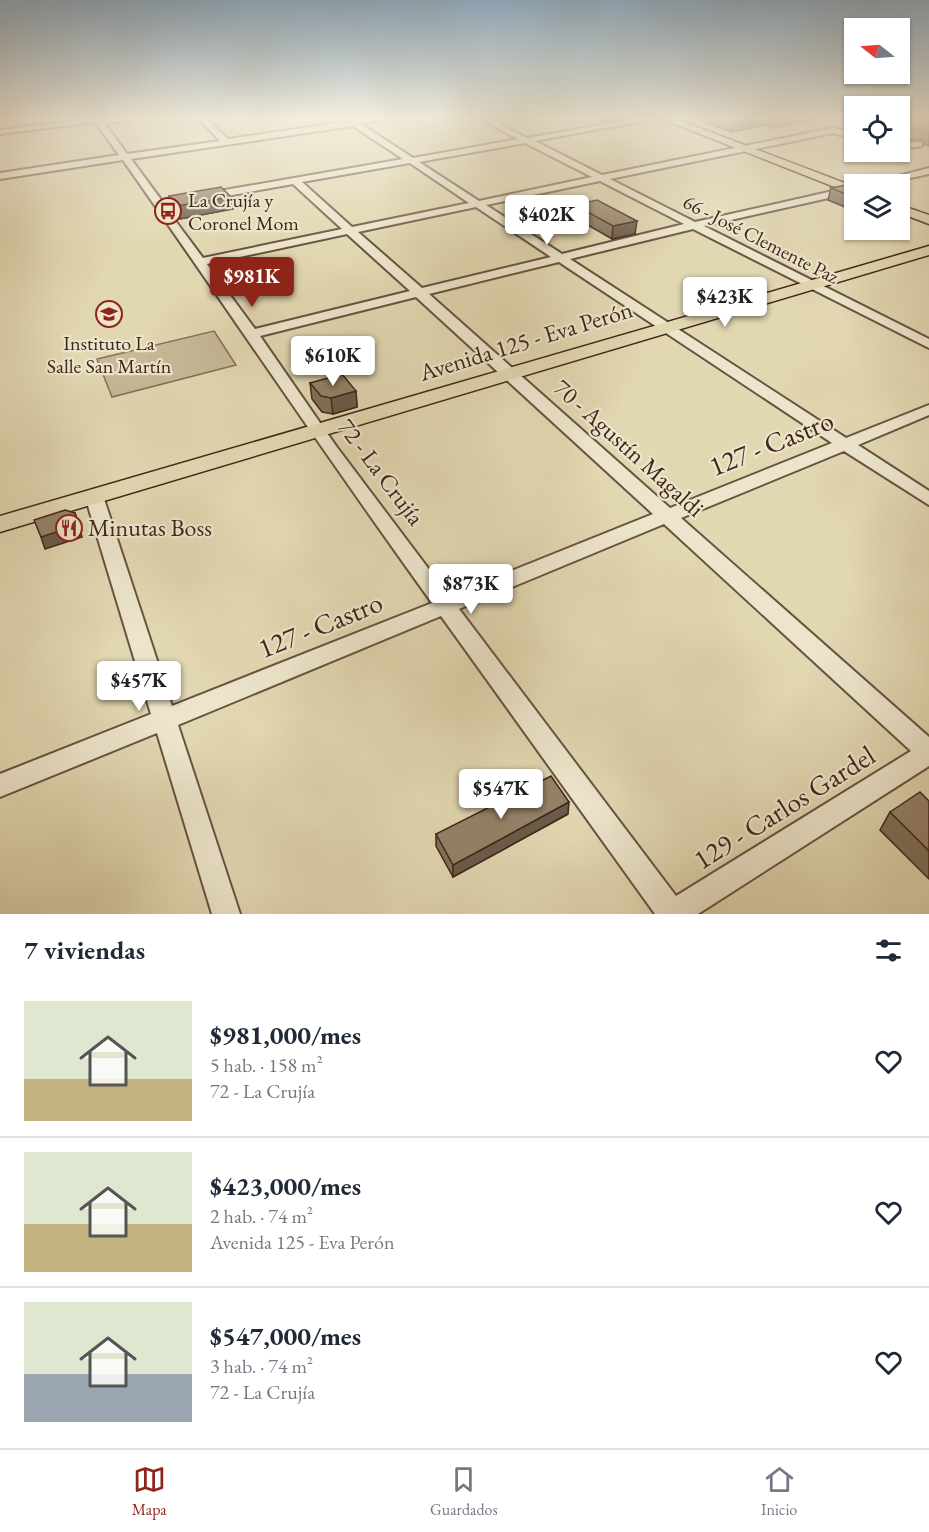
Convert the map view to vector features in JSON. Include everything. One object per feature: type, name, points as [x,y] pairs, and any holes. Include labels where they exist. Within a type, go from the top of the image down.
[{"type":"main road","points":[[778,160],[844,185]]},
{"type":"main road","points":[[910,207],[929,214]]},
{"type":"main road","points":[[910,212],[929,219]]},
{"type":"main road","name":"Avenida 125 - Eva Perón","points":[[0,524],[929,250]]},
{"type":"street","points":[[0,176],[107,160]]},
{"type":"street","name":"72 - La Crujía","points":[[126,160],[252,334],[318,432],[672,914]]},
{"type":"street","points":[[157,205],[413,160],[929,499]]},
{"type":"street","name":"66 - José Clemente Paz","points":[[567,160],[929,344]]},
{"type":"street","points":[[198,262],[694,160]]},
{"type":"street","points":[[910,175],[929,171]]},
{"type":"street","name":"70 - Agustín Magaldi","points":[[295,181],[347,230],[512,373],[929,753]]},
{"type":"street","points":[[252,334],[695,225],[844,191]]},
{"type":"street","name":"127 - Castro","points":[[0,786],[929,410]]},
{"type":"street","points":[[94,496],[226,914]]},
{"type":"street","name":"129 - Carlos Gardel","points":[[672,914],[929,753]]},
{"type":"shaded area","points":[[214,331],[236,365],[112,397],[97,359]]},
{"type":"building","points":[[844,185],[844,193],[831,188]]},
{"type":"building","points":[[221,187],[231,197],[177,206],[169,196]]},
{"type":"building","points":[[597,200],[637,221],[613,226],[575,205]]},
{"type":"building","points":[[342,374],[356,391],[331,398],[321,396],[310,383]]},
{"type":"building","points":[[65,510],[75,513],[78,525],[41,537],[34,520]]},
{"type":"building","points":[[551,776],[569,802],[453,865],[436,834]]},
{"type":"building","points":[[920,792],[929,801],[929,851],[890,812]]},
{"type":"place","name":"La Crujía y Coronel Mom","points":[[168,211]]},
{"type":"place","name":"Instituto La Salle San Martín","points":[[109,314]]},
{"type":"place","name":"Minutas Boss","points":[[69,528]]}]
